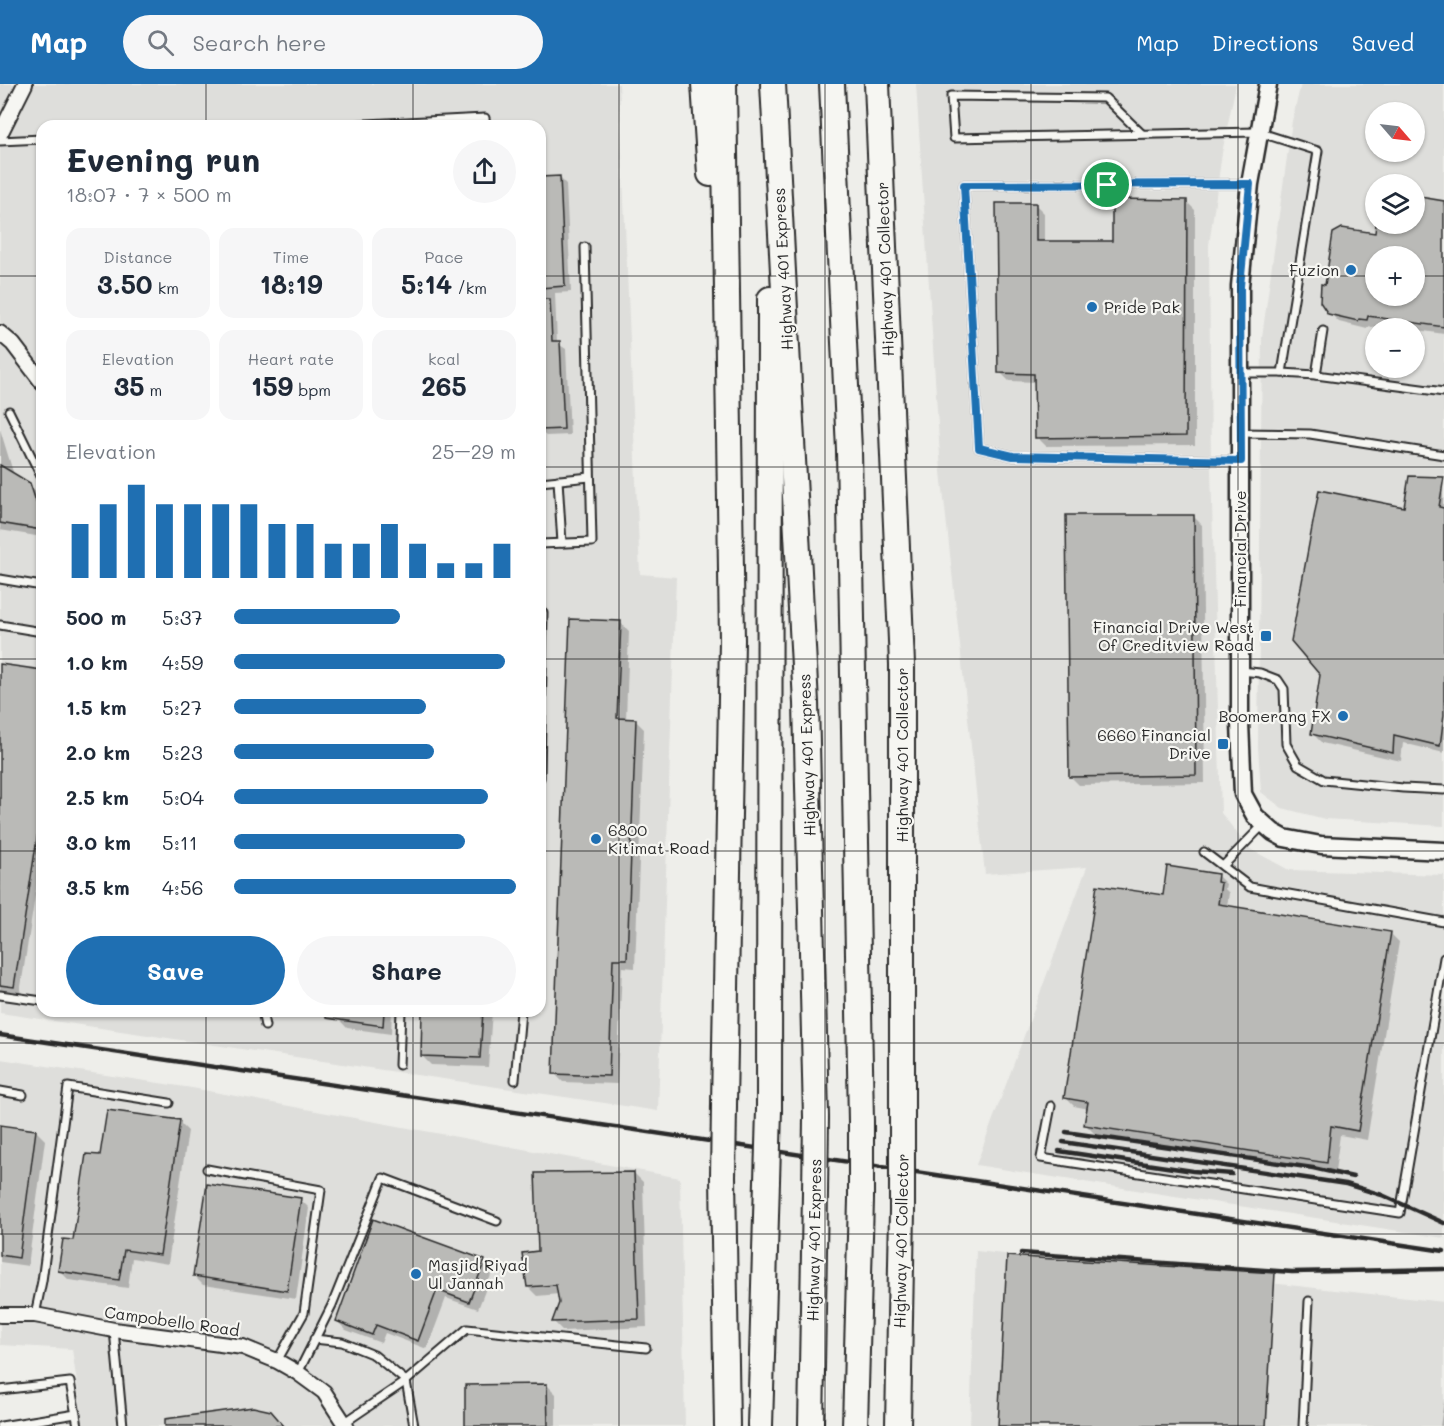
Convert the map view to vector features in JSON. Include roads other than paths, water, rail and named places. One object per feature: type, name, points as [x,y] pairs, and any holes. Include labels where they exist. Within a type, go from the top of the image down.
[{"type":"highway","points":[[704,84],[732,640]]},
{"type":"highway","points":[[724,84],[732,640],[723,1177],[727,1426]]},
{"type":"highway","points":[[760,1426],[769,1110],[772,84]]},
{"type":"highway","name":"Highway 401 Express","points":[[772,84],[806,703],[816,1116],[811,1426]]},
{"type":"highway","points":[[832,84],[849,450],[861,1122],[855,1426]]},
{"type":"highway","name":"Highway 401 Collector","points":[[878,84],[902,663],[902,1211],[898,1426]]},
{"type":"street","points":[[0,134],[25,84]]},
{"type":"street","name":"Financial Drive","points":[[1268,84],[1250,184],[1240,286],[1240,723],[1243,794],[1250,808],[1263,824],[1284,838],[1321,845],[1444,850]]},
{"type":"street","points":[[0,333],[13,344],[36,374]]},
{"type":"street","name":"Campobello Road","points":[[0,1315],[35,1315],[114,1330],[243,1347],[277,1361],[324,1392],[345,1424]]},
{"type":"lane","points":[[1142,134],[1105,98],[951,96],[954,138],[1258,132],[1318,151],[1282,373]]},
{"type":"lane","points":[[468,120],[485,118],[485,120]]},
{"type":"lane","points":[[0,141],[36,139]]},
{"type":"lane","points":[[1241,461],[1013,456],[979,448],[964,185],[1250,184]]},
{"type":"lane","points":[[546,544],[592,542],[585,247]]},
{"type":"lane","points":[[1316,375],[1323,331]]},
{"type":"lane","points":[[1239,373],[1316,375],[1444,392]]},
{"type":"lane","points":[[9,411],[36,466]]},
{"type":"lane","points":[[1240,433],[1310,434],[1444,455]]},
{"type":"lane","points":[[546,481],[590,477]]},
{"type":"lane","points":[[558,480],[562,543]]},
{"type":"lane","points":[[0,579],[36,585]]},
{"type":"lane","points":[[0,625],[36,631]]},
{"type":"lane","points":[[1241,671],[1260,673],[1278,680],[1284,689],[1286,744],[1298,765],[1323,780],[1444,790]]},
{"type":"lane","points":[[1223,866],[1263,824]]},
{"type":"lane","points":[[1204,852],[1250,886],[1444,922]]},
{"type":"lane","points":[[1051,1106],[1041,1158],[1400,1213],[1444,958]]},
{"type":"lane","points":[[0,995],[36,1000]]},
{"type":"lane","points":[[263,1017],[265,1026]]},
{"type":"lane","points":[[399,1065],[401,1017]]},
{"type":"lane","points":[[515,1080],[520,1017]]},
{"type":"lane","points":[[35,1315],[68,1087],[169,1103]]},
{"type":"lane","points":[[0,1091],[22,1095]]},
{"type":"lane","points":[[207,1169],[321,1190],[304,1313],[277,1361]]},
{"type":"lane","points":[[298,1373],[332,1305],[383,1178],[497,1221]]},
{"type":"lane","points":[[1303,1426],[1309,1301]]},
{"type":"lane","points":[[345,1424],[406,1381],[467,1329],[646,1348]]},
{"type":"lane","points":[[114,1330],[123,1426]]},
{"type":"lane","points":[[314,1339],[342,1342],[374,1355],[406,1381],[414,1426]]},
{"type":"lane","points":[[0,1390],[70,1382],[78,1426]]},
{"type":"lane","points":[[1,1426],[76,1414]]},
{"type":"railway","points":[[0,1035],[1444,1251]]},
{"type":"railway","points":[[1066,1132],[1313,1168],[1353,1177]]},
{"type":"railway","points":[[1063,1142],[1346,1184],[1382,1195],[1444,1223]]},
{"type":"railway","points":[[1059,1151],[1193,1171],[1232,1174]]},
{"type":"railway","points":[[1021,1253],[1292,1272],[1444,1269]]},
{"type":"place","name":"Fuzion","points":[[1351,270]]},
{"type":"place","name":"Pride Pak","points":[[1092,307]]},
{"type":"place","name":"Financial Drive West Of Creditview Road","points":[[1266,636]]},
{"type":"place","name":"Boomerang FX","points":[[1343,716]]},
{"type":"place","name":"6660 Financial Drive","points":[[1223,744]]},
{"type":"place","name":"6800 Kitimat Road","points":[[596,839]]},
{"type":"place","name":"Masjid Riyad Ul Jannah","points":[[416,1274]]}]
